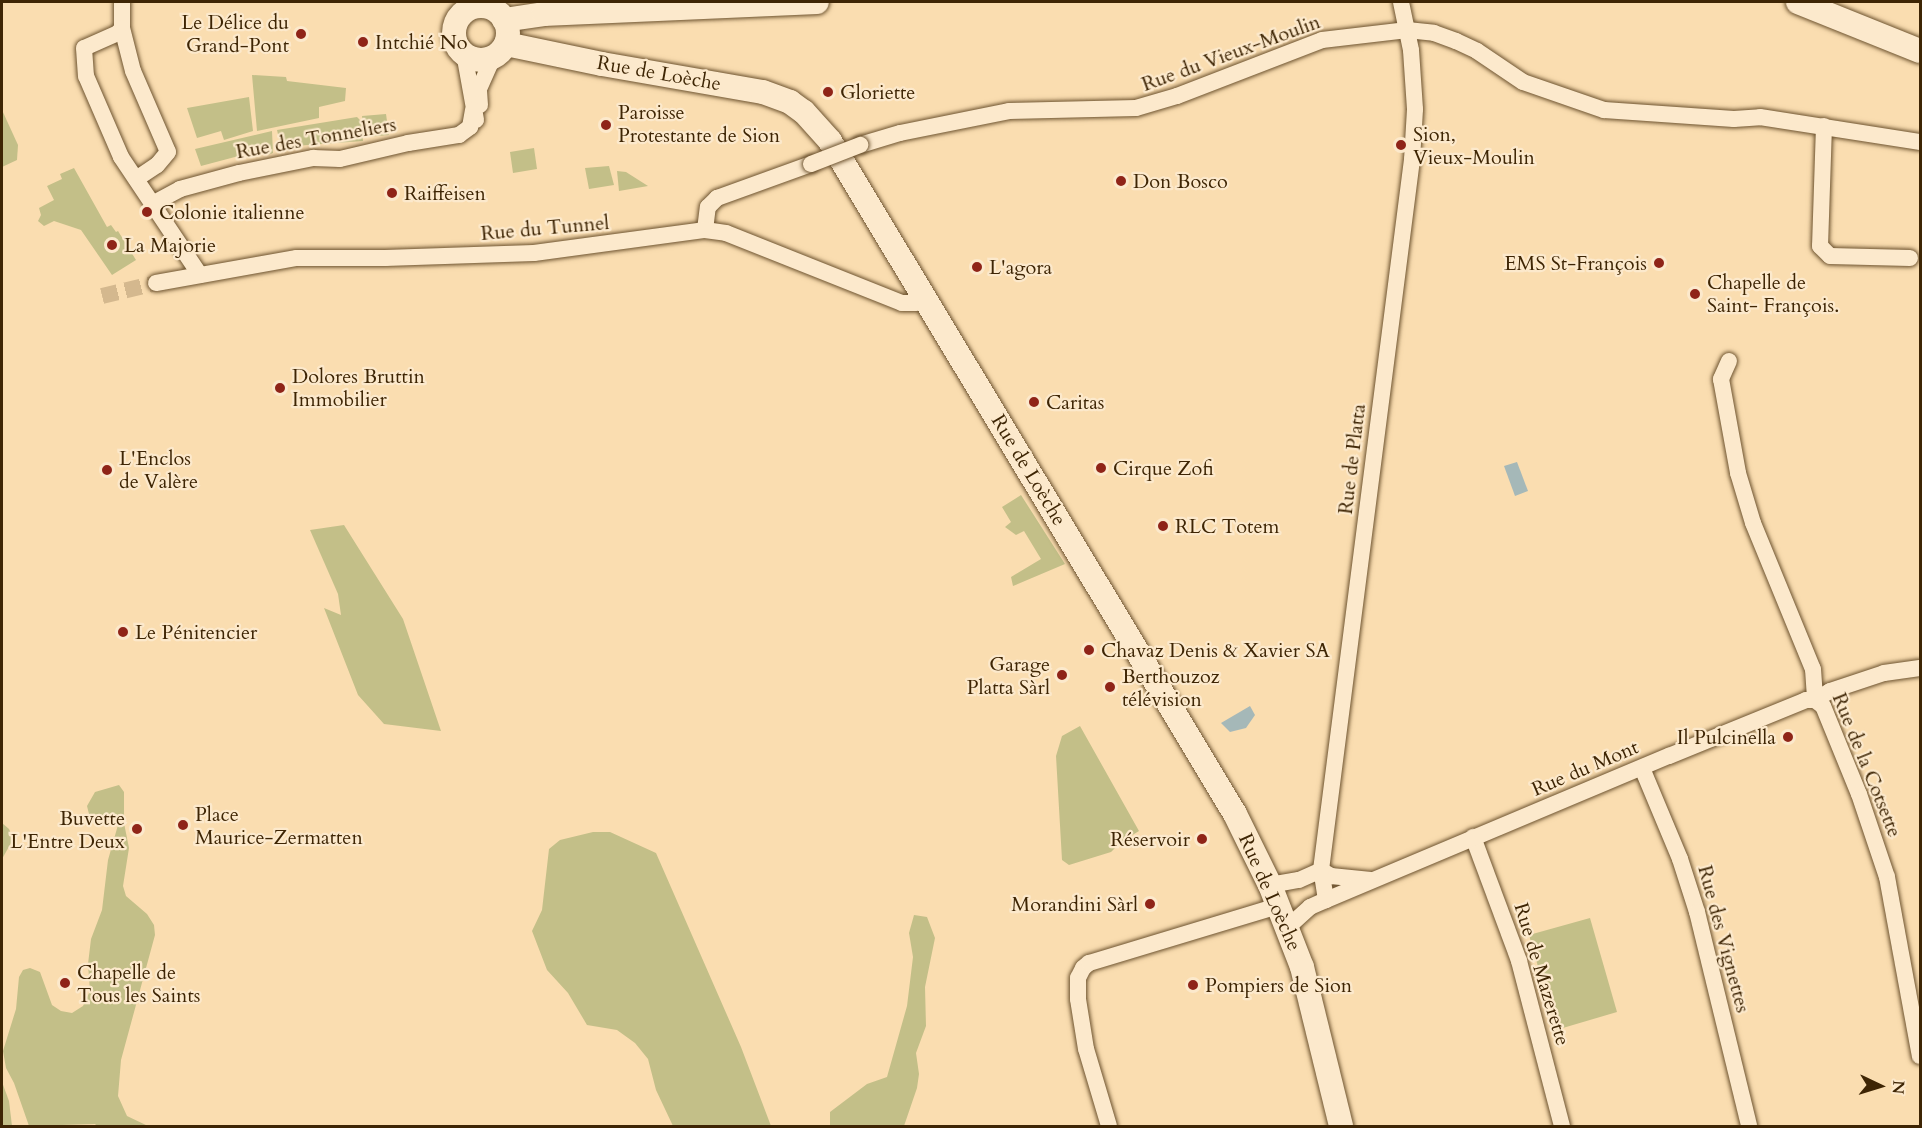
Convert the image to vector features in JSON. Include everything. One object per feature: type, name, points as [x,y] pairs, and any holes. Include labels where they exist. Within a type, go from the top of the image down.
[{"type":"street","points":[[122,2],[122,28],[133,71],[168,152],[157,165],[136,179]]},
{"type":"street","points":[[504,20],[544,14],[817,2]]},
{"type":"street","name":"Rue de Platta","points":[[1326,900],[1321,870],[1412,160],[1415,109],[1407,30],[1401,2]]},
{"type":"street","points":[[1798,2],[1920,51]]},
{"type":"street","points":[[482,6],[499,13],[504,20],[508,32],[479,89],[480,130],[472,110],[464,53],[454,36],[462,7],[482,6]]},
{"type":"street","points":[[122,28],[118,33],[84,48],[86,76],[121,157],[154,203],[200,275]]},
{"type":"street","name":"Rue du Vieux-Moulin","points":[[705,230],[708,207],[717,198],[860,145],[900,133],[1009,111],[1136,108],[1323,40],[1407,30],[1434,33],[1456,41],[1477,51],[1523,82],[1604,110],[1734,119],[1760,117],[1919,142]]},
{"type":"street","points":[[464,53],[481,60],[500,50]]},
{"type":"street","name":"Rue de Loèche","points":[[500,50],[602,64],[752,90],[790,102],[816,124],[830,141],[1215,780],[1279,906],[1314,1008],[1341,1126]]},
{"type":"street","name":"Rue des Tonneliers","points":[[154,203],[180,189],[239,173],[313,158],[339,159],[408,143],[459,135],[470,126],[472,110]]},
{"type":"street","points":[[1824,126],[1820,246],[1830,256],[1910,258]]},
{"type":"street","name":"Rue du Tunnel","points":[[156,283],[297,258],[385,258],[534,253],[705,230],[726,233],[902,303],[915,303],[926,299]]},
{"type":"street","name":"Rue de la Cotsette","points":[[1729,362],[1721,379],[1738,473],[1750,513],[1813,669],[1815,700],[1823,706],[1859,794],[1887,877],[1920,1056]]},
{"type":"street","name":"Rue du Mont","points":[[1279,906],[1310,907],[1473,837],[1806,700],[1815,700],[1830,691],[1884,673],[1920,668]]},
{"type":"street","name":"Rue des Vignettes","points":[[1642,768],[1680,859],[1697,912],[1749,1126]]},
{"type":"street","name":"Rue de Mazerette","points":[[1473,837],[1519,961],[1562,1126]]},
{"type":"street","points":[[1109,1126],[1086,1049],[1079,1008],[1077,984],[1083,968],[1089,963],[1279,906],[1299,880],[1321,870]]},
{"type":"street","name":"Rue du Mont","points":[[1321,870],[1331,876],[1372,880]]},
{"type":"shaded area","points":[[252,75],[286,77],[287,81],[346,88],[345,101],[319,107],[319,118],[257,131]]},
{"type":"shaded area","points":[[249,97],[253,131],[224,140],[221,131],[197,138],[187,108]]},
{"type":"shaded area","points":[[2,110],[18,145],[17,160],[2,167]]},
{"type":"shaded area","points":[[386,114],[389,135],[366,137],[362,116]]},
{"type":"shaded area","points":[[357,117],[361,121],[363,141],[281,147],[277,130]]},
{"type":"shaded area","points":[[272,131],[273,153],[268,155],[250,153],[201,166],[195,149]]},
{"type":"shaded area","points":[[534,148],[537,169],[513,173],[510,152]]},
{"type":"shaded area","points":[[609,166],[614,185],[589,189],[585,168]]},
{"type":"shaded area","points":[[74,168],[107,227],[111,225],[116,232],[118,231],[136,260],[112,275],[81,230],[54,221],[44,226],[38,221],[41,215],[39,208],[54,200],[47,186],[62,179],[60,174]]},
{"type":"shaded area","points":[[617,171],[626,172],[648,186],[619,191]]},
{"type":"shaded area","points":[[1517,462],[1528,491],[1515,496],[1504,466]]},
{"type":"shaded area","points":[[1021,495],[1065,564],[1013,586],[1011,577],[1041,559],[1024,531],[1016,535],[1005,527],[1011,522],[1002,507]]},
{"type":"shaded area","points":[[344,525],[403,619],[441,731],[384,724],[358,695],[324,608],[341,615],[338,594],[310,530]]},
{"type":"shaded area","points":[[1250,706],[1255,715],[1246,728],[1230,732],[1221,723]]},
{"type":"shaded area","points":[[1080,726],[1139,831],[1121,842],[1111,852],[1069,865],[1062,860],[1056,756],[1062,736]]},
{"type":"shaded area","points":[[119,785],[124,792],[124,823],[129,848],[123,886],[126,896],[147,914],[154,925],[155,935],[121,1060],[118,1096],[127,1116],[148,1126],[97,1126],[95,1124],[29,1126],[14,1083],[6,1068],[3,1051],[16,1009],[19,977],[23,970],[30,968],[40,972],[52,1005],[61,1011],[72,1013],[83,1006],[90,991],[88,964],[91,939],[102,910],[108,860],[118,825],[112,820],[90,818],[87,806],[95,792]]},
{"type":"shaded area","points":[[2,823],[9,829],[12,836],[11,843],[2,859]]},
{"type":"shaded area","points":[[593,832],[610,832],[656,853],[741,1047],[771,1126],[673,1126],[656,1090],[648,1059],[635,1043],[617,1030],[587,1025],[568,993],[547,970],[532,931],[542,910],[549,849],[560,840]]},
{"type":"shaded area","points":[[914,915],[927,917],[935,938],[925,987],[926,1026],[916,1053],[919,1074],[917,1088],[904,1126],[830,1125],[830,1112],[867,1084],[887,1077],[907,1006],[913,957],[909,933]]},
{"type":"shaded area","points":[[1590,918],[1617,1012],[1556,1030],[1529,935]]},
{"type":"shaded area","points":[[2,1082],[9,1101],[12,1126],[2,1126]]},
{"type":"tunnel","points":[[102,296],[156,283]]},
{"type":"place","name":"Le Délice du Grand-Pont","points":[[301,34]]},
{"type":"place","name":"Intchié No","points":[[363,42]]},
{"type":"place","name":"Gloriette","points":[[828,92]]},
{"type":"place","name":"Paroisse Protestante de Sion","points":[[606,125]]},
{"type":"place","name":"Sion, Vieux-Moulin","points":[[1401,145]]},
{"type":"place","name":"Don Bosco","points":[[1121,181]]},
{"type":"place","name":"Raiffeisen","points":[[392,193]]},
{"type":"place","name":"Colonie italienne","points":[[147,212]]},
{"type":"place","name":"La Majorie","points":[[112,245]]},
{"type":"place","name":"EMS St-François","points":[[1659,263]]},
{"type":"place","name":"L'agora","points":[[977,267]]},
{"type":"place","name":"Chapelle de Saint- François.","points":[[1695,294]]},
{"type":"place","name":"Dolores Bruttin Immobilier","points":[[280,388]]},
{"type":"place","name":"Caritas","points":[[1034,402]]},
{"type":"place","name":"Cirque Zofi","points":[[1101,468]]},
{"type":"place","name":"L'Enclos de Valère","points":[[107,470]]},
{"type":"place","name":"RLC Totem","points":[[1163,526]]},
{"type":"place","name":"Le Pénitencier","points":[[123,632]]},
{"type":"place","name":"Chavaz Denis & Xavier SA","points":[[1089,650]]},
{"type":"place","name":"Garage Platta Sàrl","points":[[1062,675]]},
{"type":"place","name":"Berthouzoz télévision","points":[[1110,687]]},
{"type":"place","name":"Il Pulcinella","points":[[1788,737]]},
{"type":"place","name":"Place Maurice-Zermatten","points":[[183,825]]},
{"type":"place","name":"Buvette L'Entre Deux","points":[[137,829]]},
{"type":"place","name":"Réservoir","points":[[1202,839]]},
{"type":"place","name":"Morandini Sàrl","points":[[1150,904]]},
{"type":"place","name":"Chapelle de Tous les Saints","points":[[65,983]]},
{"type":"place","name":"Pompiers de Sion","points":[[1193,985]]}]
